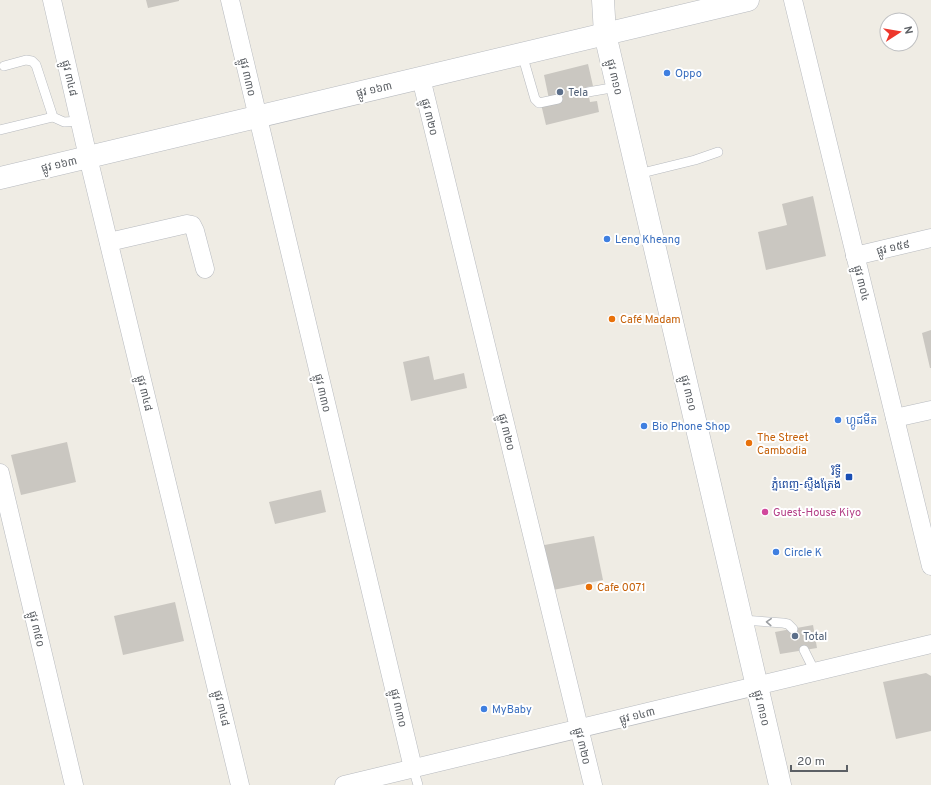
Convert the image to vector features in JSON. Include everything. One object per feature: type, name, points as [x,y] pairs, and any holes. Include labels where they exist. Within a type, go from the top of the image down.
[{"type":"street","name":"ផ្លូវ ៣៤៨","points":[[52,0],[88,157],[240,785]]},
{"type":"street","name":"ផ្លូវ ៣៣០","points":[[230,0],[415,777]]},
{"type":"street","name":"ផ្លូវ ៣១០","points":[[603,0],[605,34],[780,785]]},
{"type":"street","name":"ផ្លូវ ១៦៣","points":[[0,178],[748,0]]},
{"type":"street","name":"ផ្លូវ ៣០៤","points":[[794,0],[931,566]]},
{"type":"street","name":"ផ្លូវ ៣២០","points":[[421,78],[592,785]]},
{"type":"street","points":[[109,242],[187,224],[192,225],[205,269]]},
{"type":"street","name":"ផ្លូវ ១៥៩","points":[[856,256],[931,238]]},
{"type":"street","points":[[895,418],[931,410]]},
{"type":"street","name":"ផ្លូវ ៣៥០","points":[[0,473],[74,785]]},
{"type":"street","name":"ផ្លូវ ១៤៣","points":[[344,785],[415,777],[579,729],[931,644]]},
{"type":"lane","points":[[522,54],[535,99],[539,103],[558,99]]},
{"type":"lane","points":[[4,66],[26,60],[32,61],[36,65],[53,117]]},
{"type":"lane","points":[[588,92],[617,87]]},
{"type":"lane","points":[[0,130],[53,117],[64,122],[80,121]]},
{"type":"lane","points":[[638,174],[695,160],[718,152]]},
{"type":"lane","points":[[742,620],[783,623],[788,624],[794,629]]},
{"type":"lane","points":[[804,650],[815,672]]},
{"type":"building","points":[[146,0],[179,0],[179,1],[148,8]]},
{"type":"building","points":[[588,64],[593,86],[587,87],[590,102],[597,101],[599,112],[546,125],[541,104],[549,99],[544,75]]},
{"type":"building","points":[[813,196],[826,256],[766,270],[758,232],[787,225],[782,204]]},
{"type":"building","points":[[931,330],[931,368],[930,368],[922,333]]},
{"type":"building","points":[[429,356],[434,380],[464,373],[467,388],[411,401],[403,362]]},
{"type":"building","points":[[67,442],[76,482],[21,495],[11,455]]},
{"type":"building","points":[[321,490],[326,512],[275,524],[269,502]]},
{"type":"building","points":[[594,536],[603,580],[548,591],[539,546]]},
{"type":"building","points":[[175,602],[184,641],[123,655],[114,616]]},
{"type":"building","points":[[813,625],[817,648],[780,654],[775,632]]},
{"type":"building","points":[[926,673],[931,676],[931,731],[896,739],[883,682]]},
{"type":"place","name":"Oppo","points":[[667,73]]},
{"type":"place","name":"Tela","points":[[560,92]]},
{"type":"place","name":"Leng Kheang","points":[[607,239]]},
{"type":"place","name":"Café Madam","points":[[612,319]]},
{"type":"place","name":"ហ្គូដមីត","points":[[838,420]]},
{"type":"place","name":"Bio Phone Shop","points":[[644,426]]},
{"type":"place","name":"The Street Cambodia","points":[[749,443]]},
{"type":"place","name":"រិទ្ធី ភ្នំពេញ-ស្ទឹងត្រែង","points":[[849,477]]},
{"type":"place","name":"Guest-House Kiyo","points":[[765,512]]},
{"type":"place","name":"Circle K","points":[[776,552]]},
{"type":"place","name":"Cafe 0071","points":[[589,587]]},
{"type":"place","name":"Total","points":[[795,636]]},
{"type":"place","name":"MyBaby","points":[[484,709]]}]
